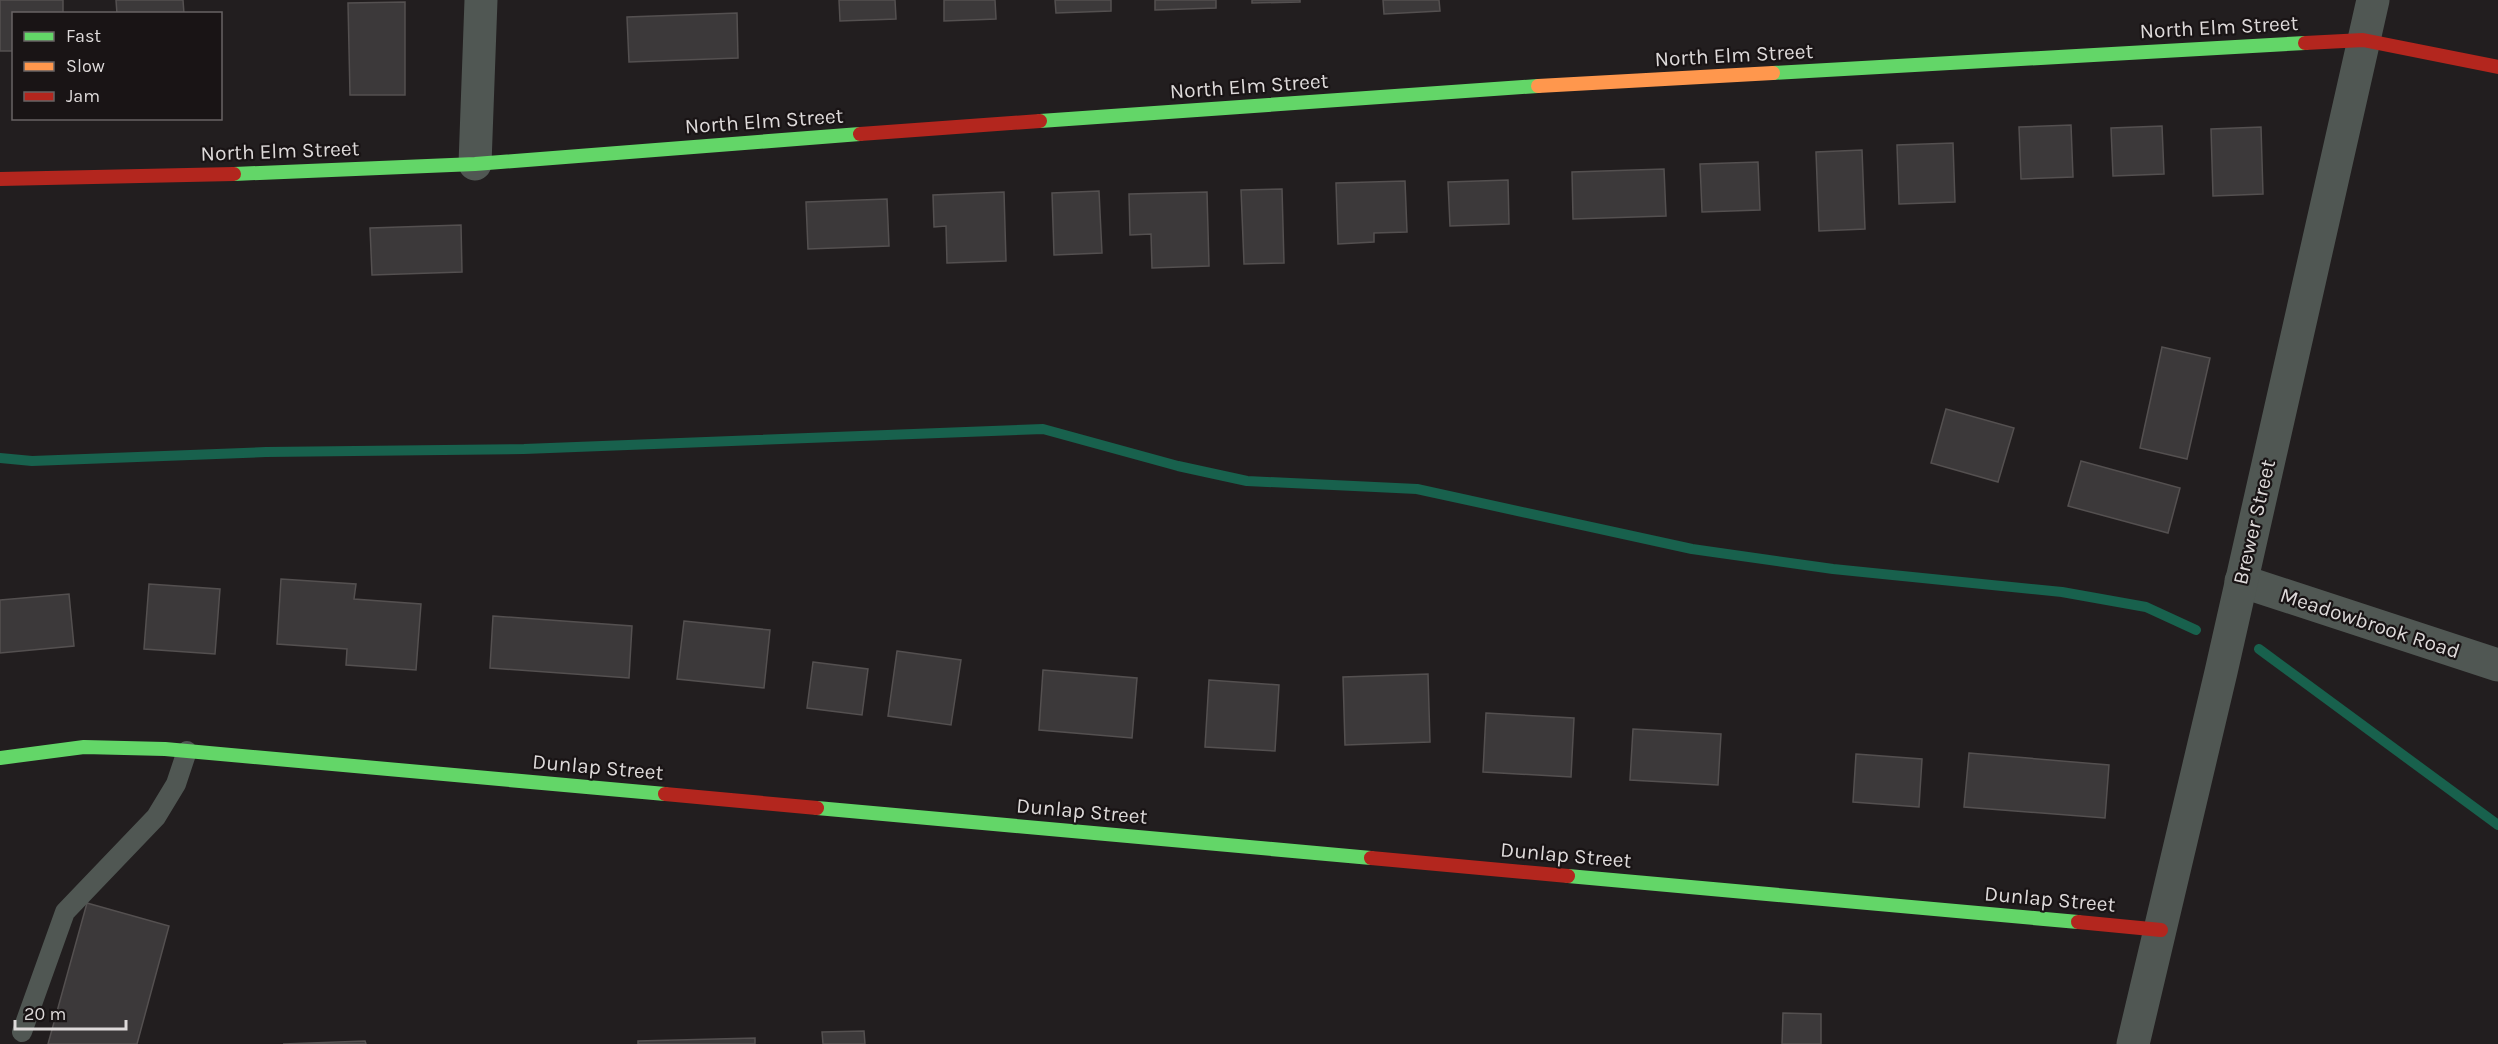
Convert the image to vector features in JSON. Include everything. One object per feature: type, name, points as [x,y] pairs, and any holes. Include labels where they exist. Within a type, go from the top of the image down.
[{"type":"street","points":[[475,164],[482,0]]},
{"type":"street","name":"Brewer Street","points":[[2133,1044],[2373,0]]},
{"type":"street","name":"North Elm Street","points":[[0,179],[162,177],[475,164],[1525,87],[2363,40],[2498,68]]},
{"type":"street","name":"Meadowbrook Road","points":[[2241,581],[2498,665]]},
{"type":"street","name":"Dunlap Street","points":[[0,758],[84,747],[187,751],[2161,930]]},
{"type":"lane","points":[[22,1032],[65,912],[156,817],[176,784],[187,751]]},
{"type":"building","points":[[0,0],[63,0],[63,12],[12,12],[12,51],[0,51]]},
{"type":"building","points":[[116,0],[183,0],[184,12],[117,12]]},
{"type":"building","points":[[839,0],[895,0],[896,19],[840,21]]},
{"type":"building","points":[[944,0],[995,0],[996,19],[944,21]]},
{"type":"building","points":[[1055,0],[1111,0],[1111,11],[1056,13]]},
{"type":"building","points":[[1155,0],[1216,0],[1216,8],[1155,10]]},
{"type":"building","points":[[1252,0],[1300,0],[1300,2],[1252,3]]},
{"type":"building","points":[[1383,0],[1439,0],[1440,11],[1384,14]]},
{"type":"building","points":[[405,2],[405,95],[350,95],[348,3]]},
{"type":"building","points":[[737,13],[738,58],[629,62],[627,17]]},
{"type":"building","points":[[2071,125],[2073,177],[2021,179],[2019,127]]},
{"type":"building","points":[[2162,126],[2164,174],[2113,176],[2111,128]]},
{"type":"building","points":[[2261,127],[2263,194],[2213,196],[2211,129]]},
{"type":"building","points":[[1953,143],[1955,202],[1899,204],[1897,145]]},
{"type":"building","points":[[1862,150],[1865,229],[1819,231],[1816,152]]},
{"type":"building","points":[[1758,162],[1760,210],[1702,212],[1700,164]]},
{"type":"building","points":[[1664,169],[1666,216],[1573,219],[1572,172]]},
{"type":"building","points":[[1508,180],[1509,224],[1450,226],[1448,182]]},
{"type":"building","points":[[1405,181],[1407,232],[1374,233],[1374,242],[1338,244],[1336,183]]},
{"type":"building","points":[[1282,189],[1284,263],[1244,264],[1241,190]]},
{"type":"building","points":[[1099,191],[1102,253],[1054,255],[1052,193]]},
{"type":"building","points":[[1004,192],[1006,261],[947,263],[946,226],[934,227],[933,195]]},
{"type":"building","points":[[1207,192],[1209,266],[1152,268],[1151,234],[1130,235],[1129,194]]},
{"type":"building","points":[[887,199],[889,246],[808,249],[806,202]]},
{"type":"building","points":[[461,225],[462,272],[372,275],[370,228]]},
{"type":"building","points":[[2162,347],[2210,358],[2187,459],[2140,448]]},
{"type":"building","points":[[1946,409],[2014,428],[1998,482],[1931,463]]},
{"type":"building","points":[[2081,461],[2180,488],[2168,533],[2068,506]]},
{"type":"building","points":[[281,579],[356,584],[354,599],[421,604],[416,670],[346,665],[347,649],[277,644]]},
{"type":"building","points":[[149,584],[220,589],[215,654],[144,649]]},
{"type":"building","points":[[69,594],[74,646],[0,653],[0,600]]},
{"type":"building","points":[[493,616],[632,626],[629,678],[490,668]]},
{"type":"building","points":[[684,621],[770,630],[764,688],[677,679]]},
{"type":"building","points":[[897,651],[961,660],[951,725],[888,716]]},
{"type":"building","points":[[813,662],[868,669],[862,715],[807,708]]},
{"type":"building","points":[[1043,670],[1137,678],[1132,738],[1039,730]]},
{"type":"building","points":[[1428,674],[1430,742],[1345,745],[1343,677]]},
{"type":"building","points":[[1209,680],[1279,685],[1275,751],[1205,747]]},
{"type":"building","points":[[1486,713],[1574,718],[1571,777],[1483,772]]},
{"type":"building","points":[[1633,729],[1721,734],[1718,785],[1630,780]]},
{"type":"building","points":[[1969,753],[2109,765],[2105,818],[1964,807]]},
{"type":"building","points":[[1856,754],[1922,759],[1919,807],[1853,802]]},
{"type":"building","points":[[87,903],[169,926],[137,1044],[48,1044]]},
{"type":"building","points":[[1783,1013],[1821,1014],[1821,1044],[1782,1044]]},
{"type":"building","points":[[864,1031],[865,1044],[823,1044],[822,1032]]},
{"type":"building","points":[[755,1038],[755,1044],[638,1044],[638,1041]]},
{"type":"building","points":[[365,1041],[366,1044],[283,1044]]},
{"type":"waterway","points":[[0,458],[32,461],[266,452],[524,449],[1043,429],[1178,466],[1247,481],[1417,489],[1692,549],[1833,569],[2062,592],[2146,607],[2196,630]]},
{"type":"waterway","points":[[2259,649],[2498,825]]},
{"type":"traffic: fast","points":[[1773,73],[2305,43]]},
{"type":"traffic: fast","points":[[1040,121],[1538,86]]},
{"type":"traffic: fast","points":[[234,174],[475,164],[860,134]]},
{"type":"traffic: fast","points":[[0,758],[84,747],[165,749],[665,794]]},
{"type":"traffic: fast","points":[[817,808],[1371,858]]},
{"type":"traffic: fast","points":[[1568,876],[2078,922]]},
{"type":"traffic: slow","points":[[1538,86],[1773,73]]},
{"type":"traffic: jam","points":[[2305,43],[2363,40],[2498,67]]},
{"type":"traffic: jam","points":[[860,134],[1040,121]]},
{"type":"traffic: jam","points":[[0,179],[234,174]]},
{"type":"traffic: jam","points":[[665,794],[817,808]]},
{"type":"traffic: jam","points":[[1371,858],[1568,876]]},
{"type":"traffic: jam","points":[[2078,922],[2161,930]]}]
